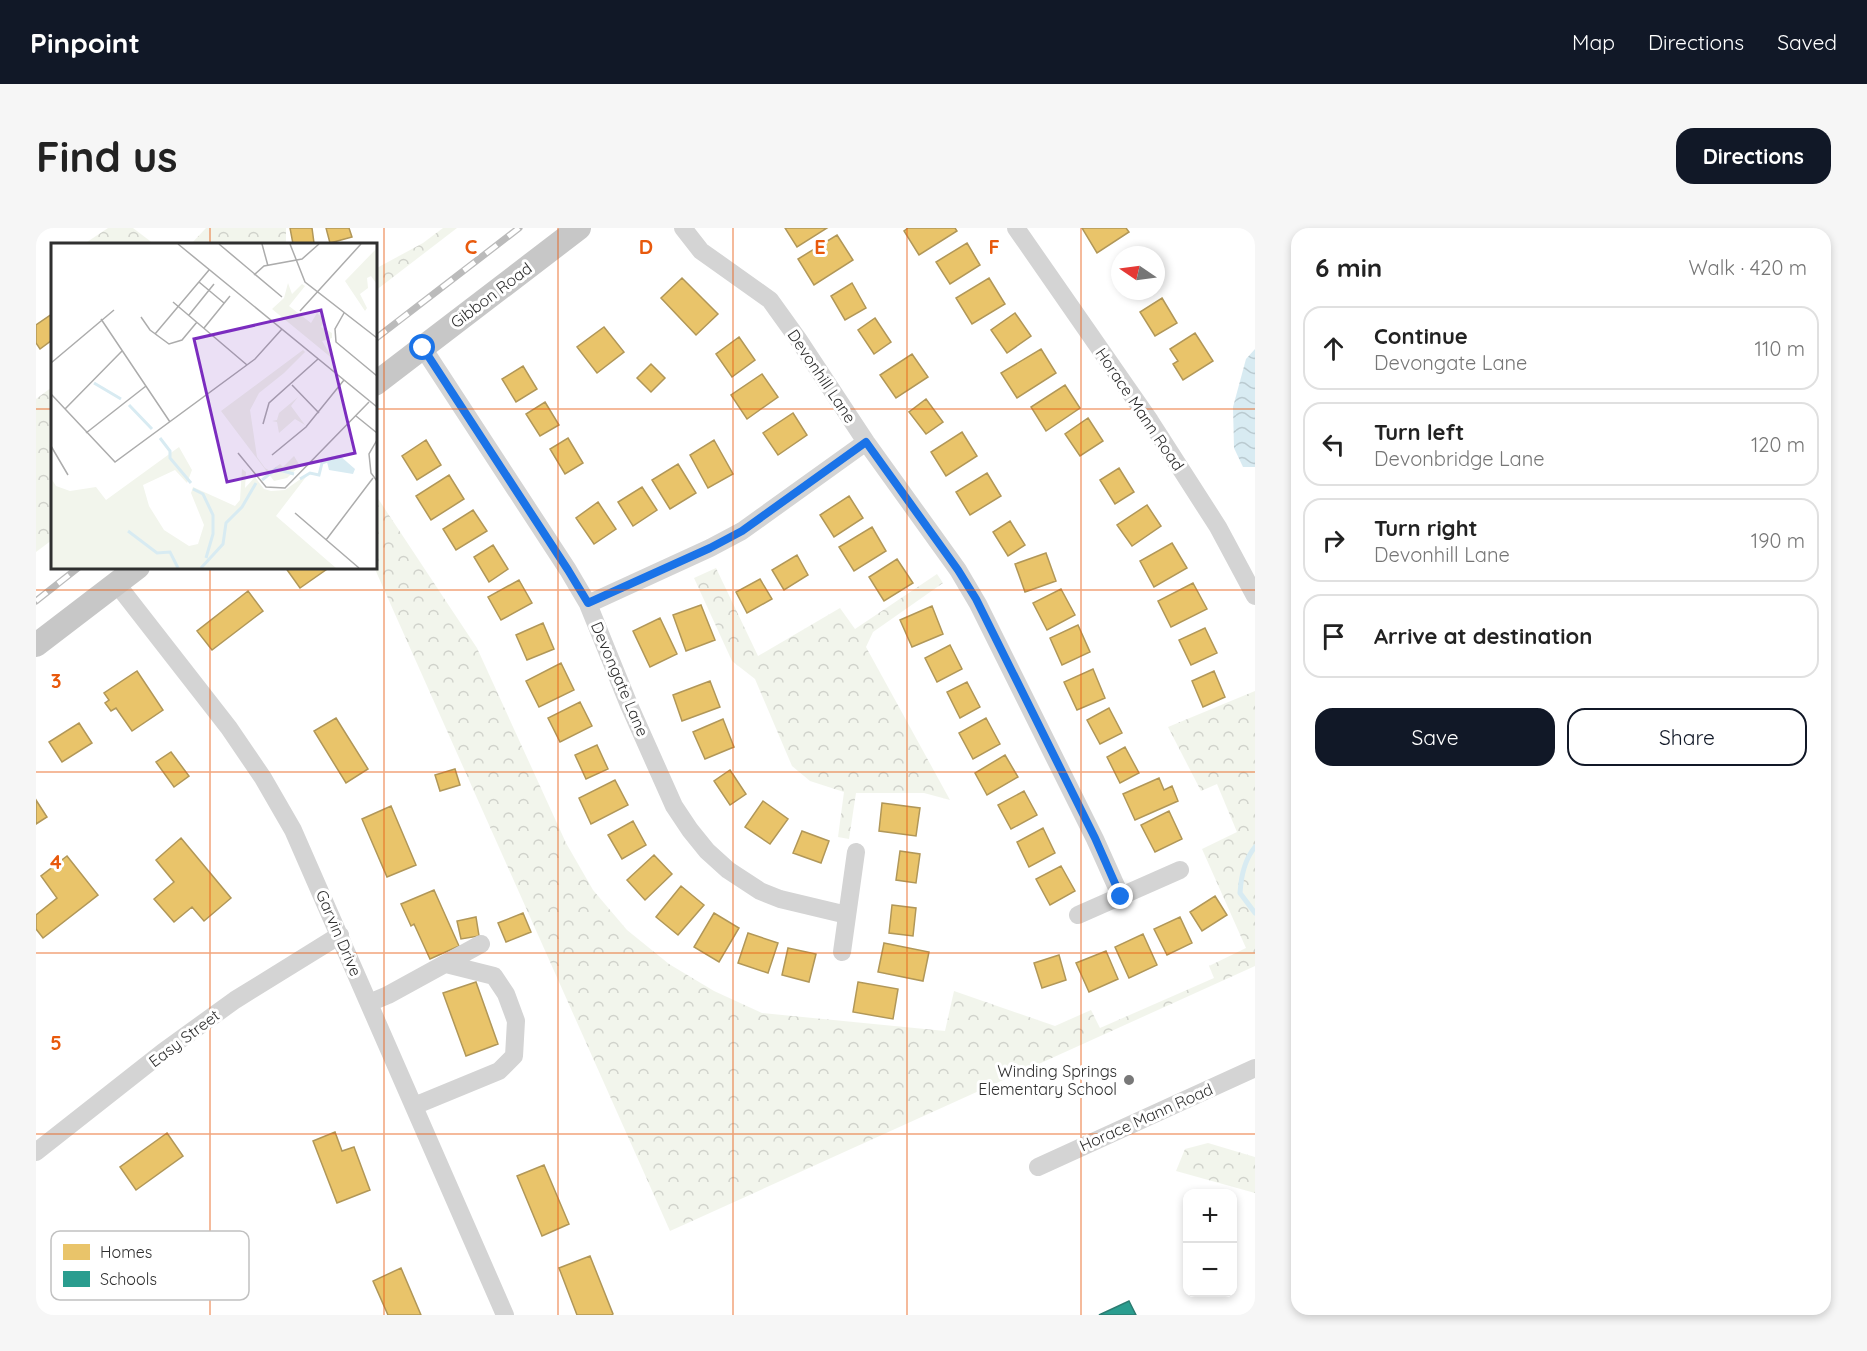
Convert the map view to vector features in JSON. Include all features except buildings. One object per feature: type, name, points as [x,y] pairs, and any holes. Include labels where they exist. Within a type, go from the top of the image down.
[{"type":"main road","name":"Gibbon Road","points":[[376,383],[579,228]]},
{"type":"main road","points":[[36,645],[137,568]]},
{"type":"street","name":"Devonhill Lane","points":[[684,228],[701,251],[770,300],[866,442],[958,570],[976,599],[1095,838],[1121,897]]},
{"type":"street","name":"Horace Mann Road","points":[[1016,228],[1150,421],[1218,527],[1255,596]]},
{"type":"street","name":"Devongate Lane","points":[[423,348],[588,603],[629,705],[674,806],[690,830],[707,851],[728,870],[760,891],[780,899],[847,915]]},
{"type":"street","points":[[588,603],[710,548],[742,531],[866,442]]},
{"type":"street","name":"Garvin Drive","points":[[116,584],[222,719],[263,778],[293,830],[505,1315]]},
{"type":"street","points":[[842,952],[856,852]]},
{"type":"street","points":[[1078,915],[1180,870]]},
{"type":"street","name":"Easy Street","points":[[36,1152],[163,1052],[235,1000],[340,935]]},
{"type":"street","points":[[369,1003],[481,944]]},
{"type":"street","points":[[414,1106],[499,1071],[514,1056],[516,1021],[506,994],[494,976],[446,964]]},
{"type":"street","name":"Horace Mann Road","points":[[1038,1167],[1255,1068]]},
{"type":"green space","points":[[108,228],[133,228],[153,243],[86,243]]},
{"type":"green space","points":[[206,228],[286,228],[286,243],[192,243]]},
{"type":"green space","points":[[443,228],[457,228],[376,290],[376,268],[423,243]]},
{"type":"green space","points":[[51,388],[51,541],[36,552],[36,399]]},
{"type":"green space","points":[[376,496],[477,648],[566,843],[593,890],[627,930],[669,964],[714,991],[762,1013],[945,1031],[954,991],[1055,1026],[1091,1010],[1100,1028],[1214,978],[1209,966],[1246,948],[1202,849],[1237,832],[1217,784],[1201,791],[1168,727],[1255,691],[1255,966],[670,1231],[374,568]]},
{"type":"green space","points":[[716,568],[758,656],[840,608],[855,629],[937,574],[943,583],[873,632],[866,647],[950,800],[924,793],[856,793],[849,839],[838,837],[844,792],[810,781],[792,766],[755,679],[732,661],[694,578]]},
{"type":"green space","points":[[1208,1143],[1255,1157],[1255,1193],[1176,1171],[1185,1149]]},
{"type":"water","points":[[1255,349],[1255,467],[1243,467],[1234,448],[1233,407],[1246,359]]},
{"type":"waterway","points":[[1255,847],[1244,869],[1240,893],[1255,913]]},
{"type":"railway","points":[[376,338],[519,228]]},
{"type":"railway","points":[[36,601],[78,568]]},
{"type":"place","name":"Winding Springs Elementary School","points":[[1129,1080]]},
{"type":"route","points":[[423,348],[588,603],[710,548],[742,531],[866,442],[958,570],[976,599],[1095,838],[1121,897]]}]
